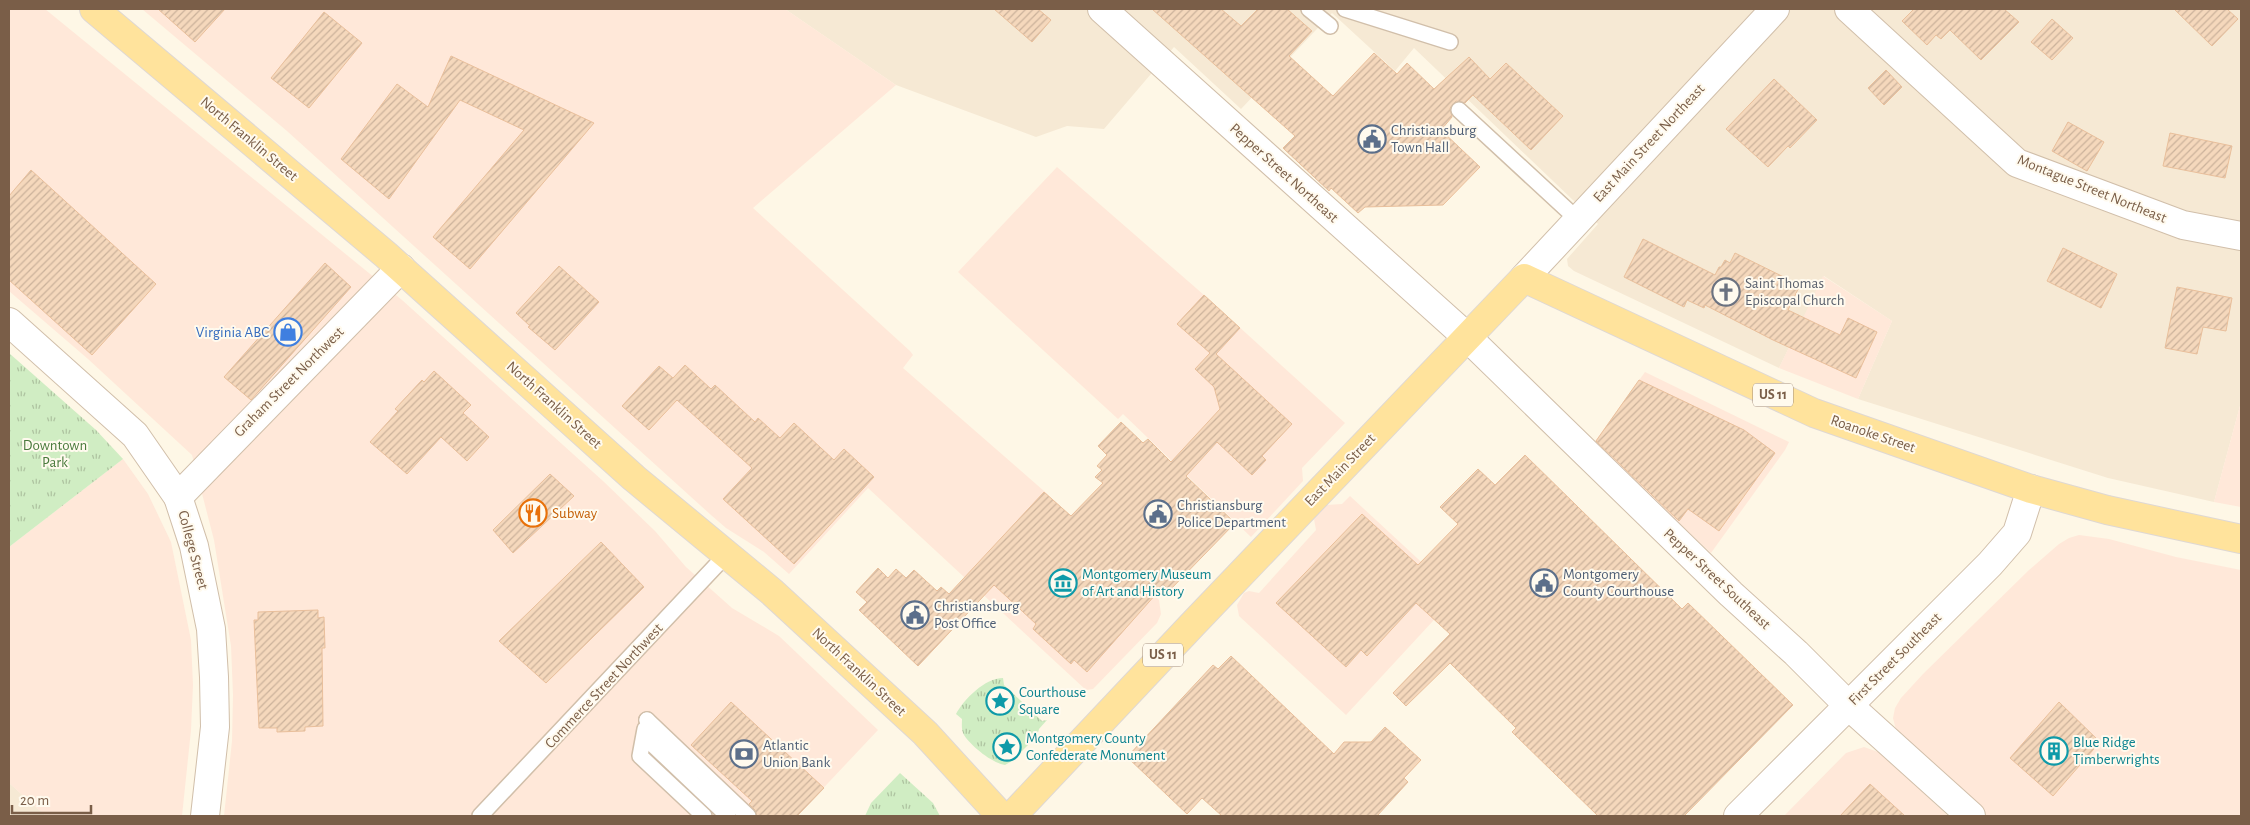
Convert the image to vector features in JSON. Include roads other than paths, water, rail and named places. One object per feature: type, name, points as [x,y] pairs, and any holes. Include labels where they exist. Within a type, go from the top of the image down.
[{"type":"main road","name":"North Franklin Street","points":[[94,9],[401,268],[634,478],[772,592],[925,733],[1000,816]]},
{"type":"main road","name":"East Main Street","points":[[1012,816],[1192,624],[1524,278]]},
{"type":"main road","name":"Roanoke Street","points":[[1524,278],[1814,413],[2031,489],[2107,510],[2241,539]]},
{"type":"street","name":"Pepper Street Northeast","points":[[1102,9],[1467,337]]},
{"type":"street","name":"East Main Street Northeast","points":[[1524,278],[1577,219],[1775,9]]},
{"type":"street","name":"Montague Street Northeast","points":[[1849,9],[2018,163],[2183,225],[2241,236]]},
{"type":"street","name":"Graham Street Northwest","points":[[178,497],[401,268]]},
{"type":"street","name":"College Street","points":[[9,322],[135,435],[178,497],[194,546],[211,629],[215,727],[205,816]]},
{"type":"street","name":"Pepper Street Southeast","points":[[1467,337],[1849,706],[1971,816]]},
{"type":"street","name":"First Street Southeast","points":[[1738,816],[1990,564],[2017,533],[2031,489]]},
{"type":"lane","points":[[1309,9],[1330,26]]},
{"type":"lane","points":[[1345,9],[1450,42]]},
{"type":"lane","points":[[1459,110],[1577,219]]},
{"type":"lane","name":"Commerce Street Northwest","points":[[480,816],[726,555]]},
{"type":"lane","points":[[647,720],[640,756],[704,816]]},
{"type":"lane","points":[[647,720],[651,743],[728,816]]},
{"type":"lane","points":[[647,720],[748,816]]},
{"type":"place","name":"Christiansburg Town Hall","points":[[1372,139]]},
{"type":"place","name":"Saint Thomas Episcopal Church","points":[[1726,292]]},
{"type":"place","name":"Virginia ABC","points":[[288,332]]},
{"type":"place","name":"Subway","points":[[533,513]]},
{"type":"place","name":"Christiansburg Police Department","points":[[1158,514]]},
{"type":"place","name":"Montgomery Museum of Art and History","points":[[1063,583]]},
{"type":"place","name":"Montgomery County Courthouse","points":[[1544,583]]},
{"type":"place","name":"Christiansburg Post Office","points":[[915,615]]},
{"type":"place","name":"Courthouse Square","points":[[1000,701]]},
{"type":"place","name":"Montgomery County Confederate Monument","points":[[1007,747]]},
{"type":"place","name":"Blue Ridge Timberwrights","points":[[2054,751]]},
{"type":"place","name":"Atlantic Union Bank","points":[[744,754]]},
{"type":"park label","name":"Downtown Park","points":[[55,454]]}]
